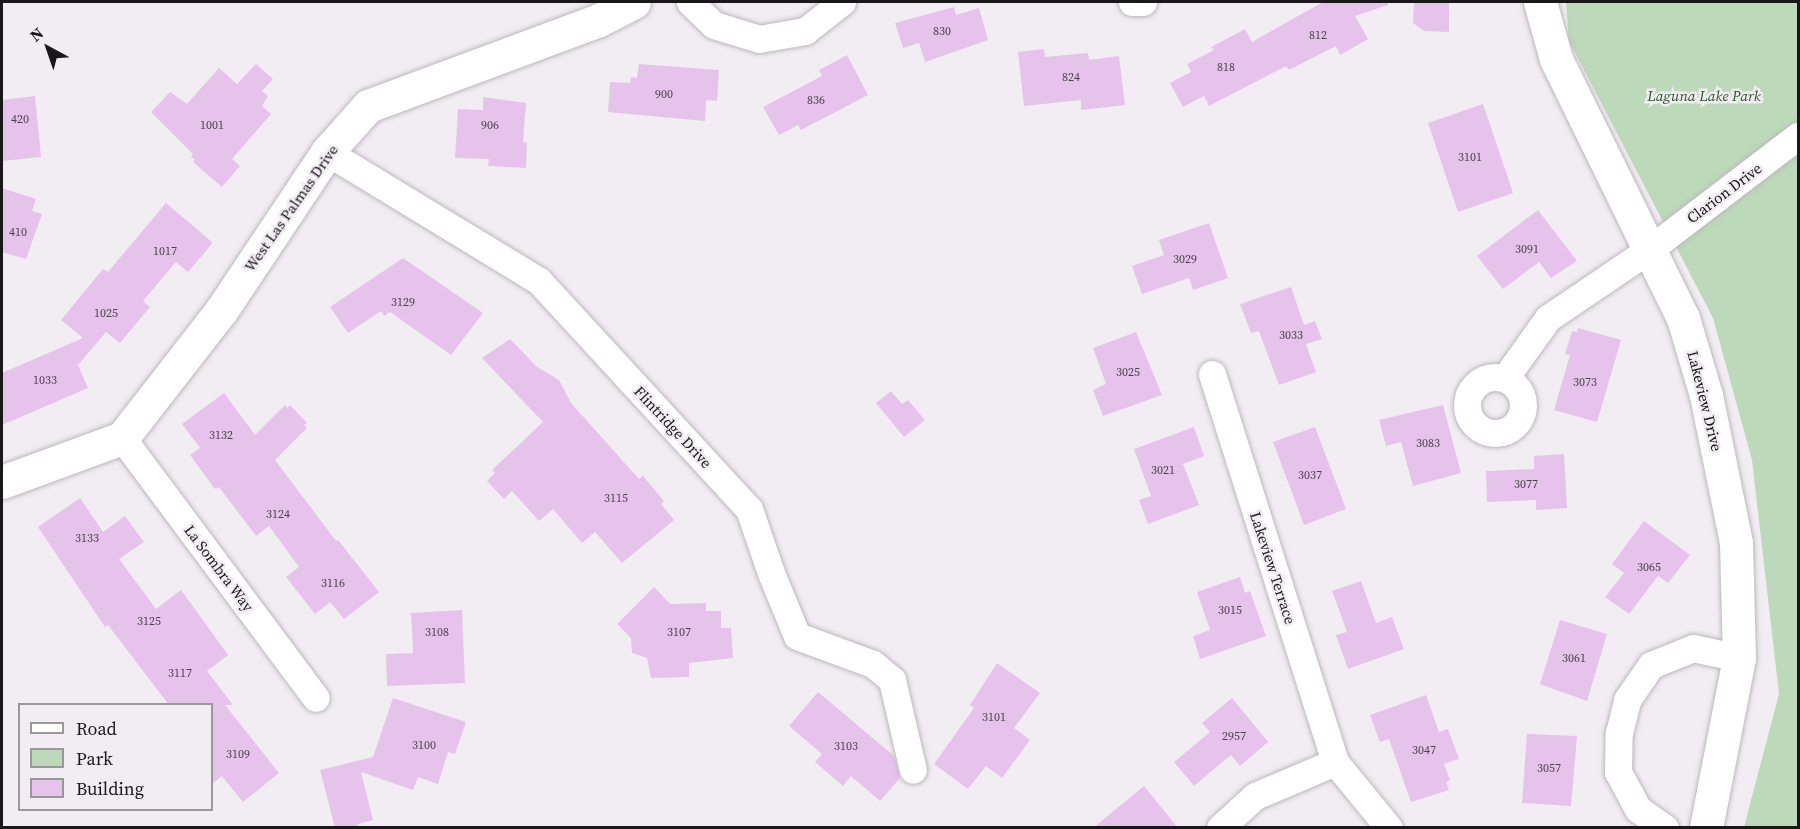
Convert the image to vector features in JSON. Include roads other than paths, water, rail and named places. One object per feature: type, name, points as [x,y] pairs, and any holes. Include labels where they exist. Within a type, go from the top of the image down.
[{"type":"street","name":"West Las Palmas Drive","points":[[122,438],[221,311],[327,152],[368,106],[599,20],[634,2]]},
{"type":"street","points":[[690,2],[714,25],[759,39],[805,31],[842,2]]},
{"type":"street","points":[[1132,2],[1143,2]]},
{"type":"street","name":"Lakeview Drive","points":[[1540,2],[1556,59],[1683,318],[1706,395],[1736,543],[1739,658],[1706,828]]},
{"type":"street","name":"Clarion Drive","points":[[1505,378],[1548,318],[1650,249],[1798,136]]},
{"type":"street","name":"Flintridge Drive","points":[[327,152],[539,281],[749,509],[771,573],[797,636],[873,664],[892,680],[913,770]]},
{"type":"street","name":"Lakeview Terrace","points":[[1212,374],[1335,762]]},
{"type":"street","points":[[2,482],[122,438]]},
{"type":"street","name":"La Sombra Way","points":[[122,438],[316,698]]},
{"type":"street","points":[[1665,828],[1638,809],[1618,772],[1620,733],[1628,700],[1651,665],[1693,648],[1739,658]]},
{"type":"street","points":[[1220,828],[1255,796],[1335,762],[1389,828]]},
{"type":"park label","name":"Laguna Lake Park","points":[[1704,96]]}]
